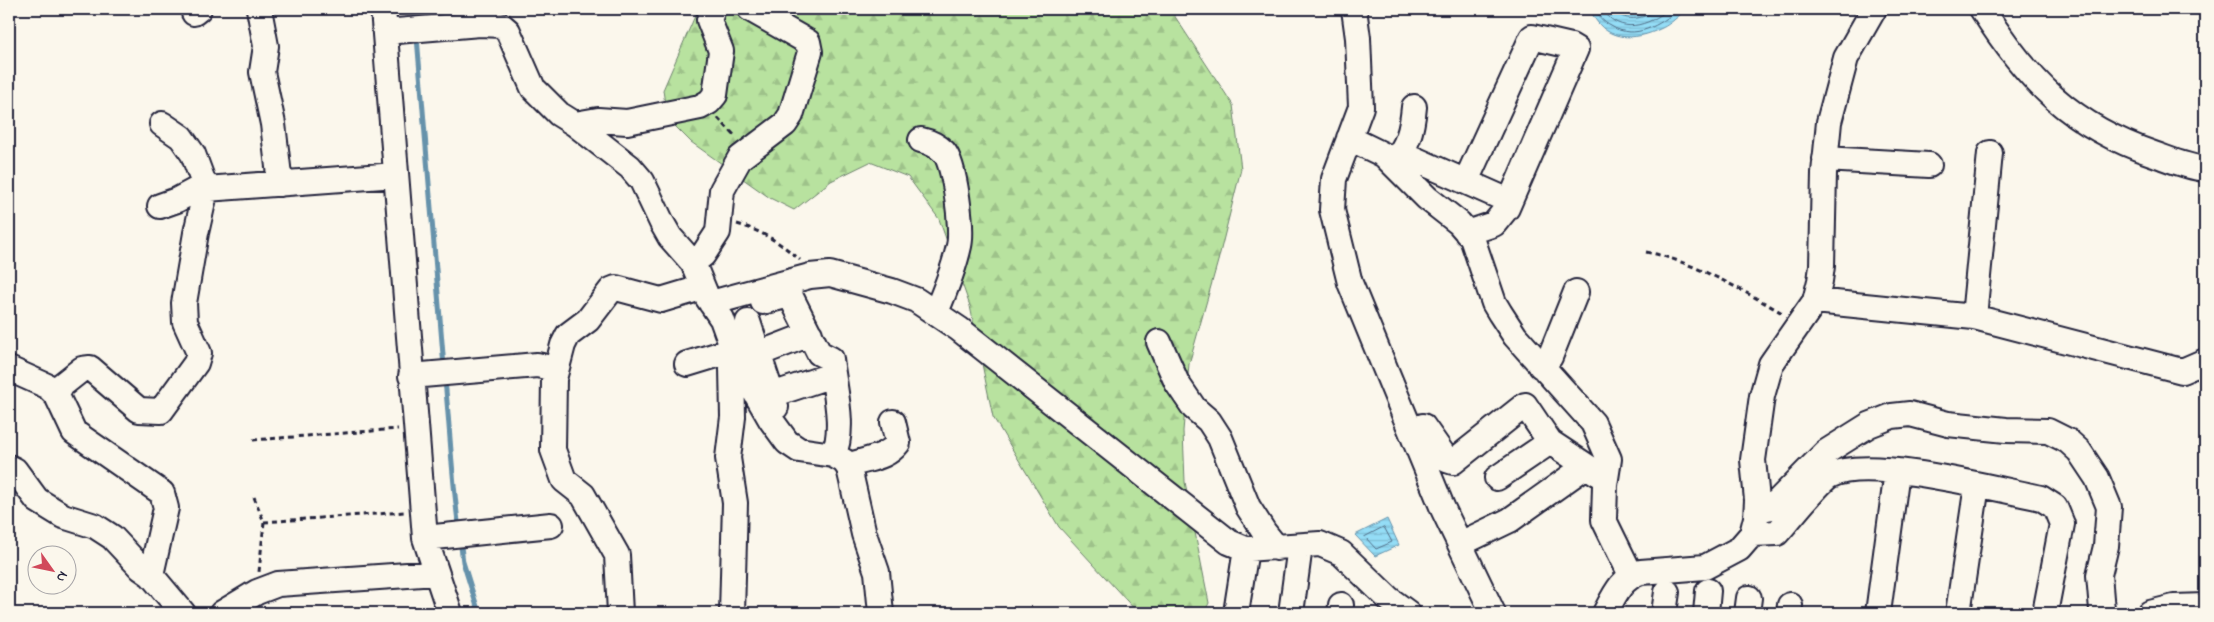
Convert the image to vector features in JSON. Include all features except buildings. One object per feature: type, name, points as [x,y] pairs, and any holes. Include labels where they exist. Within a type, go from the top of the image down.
[{"type":"street","points":[[259,9],[266,46],[262,72],[273,124],[280,184]]},
{"type":"street","points":[[383,9],[422,511],[425,538],[450,613]]},
{"type":"street","points":[[575,124],[598,120],[627,122],[703,105],[716,95],[721,51],[709,20],[714,9]]},
{"type":"street","points":[[693,263],[703,255],[718,232],[722,190],[742,156],[785,124],[791,115],[810,52],[808,42],[750,9]]},
{"type":"street","points":[[1354,9],[1358,38],[1360,107],[1334,179],[1332,210],[1350,283],[1411,431],[1460,544],[1493,613]]},
{"type":"street","points":[[1604,613],[1622,583],[1631,575],[1641,572],[1705,567],[1739,549],[1752,534],[1758,500],[1753,460],[1762,396],[1771,364],[1815,301],[1822,266],[1825,159],[1830,122],[1846,58],[1874,9]]},
{"type":"street","points":[[1982,9],[2002,41],[2027,72],[2057,102],[2082,122],[2116,141],[2192,167],[2205,169]]},
{"type":"street","points":[[384,32],[481,16],[501,25],[508,31],[533,88],[559,114],[575,124],[630,167],[642,181],[670,237],[693,263],[710,300],[743,355],[772,395],[782,425],[778,429]]},
{"type":"street","points":[[1466,181],[1532,37],[1571,46],[1576,49],[1507,208],[1494,224],[1468,232]]},
{"type":"street","points":[[1396,158],[1412,129],[1414,107]]},
{"type":"street","points":[[53,392],[82,369],[90,368],[139,410],[161,411],[196,363],[198,353],[185,322],[184,303],[206,187],[193,154],[181,137],[162,124]]},
{"type":"street","points":[[1349,138],[1384,154],[1466,181],[1509,202]]},
{"type":"street","points":[[921,140],[934,143],[946,154],[952,169],[960,227],[960,245],[936,312]]},
{"type":"street","points":[[1974,318],[1990,153]]},
{"type":"street","points":[[1396,158],[1426,198],[1468,232],[1472,238],[1494,303],[1500,313],[1515,336],[1593,423],[1609,459],[1596,471],[1510,520],[1460,544]]},
{"type":"street","points":[[1825,159],[1928,165]]},
{"type":"street","points":[[160,206],[206,187],[280,184],[396,175]]},
{"type":"street","points":[[710,300],[818,275],[830,274],[892,291],[916,300],[936,312],[1229,542],[1246,549],[1320,544],[1341,553],[1389,599],[1408,613]]},
{"type":"street","points":[[620,613],[617,555],[583,495],[564,480],[553,450],[554,379],[563,345],[568,335],[588,320],[611,290],[616,288],[661,300],[691,291],[710,300],[790,295],[819,353],[831,359],[840,434],[838,446],[840,460],[877,572],[881,613]]},
{"type":"street","points":[[1541,366],[1550,357],[1576,292]]},
{"type":"street","points":[[1815,301],[1974,318],[2182,371],[2205,361]]},
{"type":"street","points":[[732,613],[735,503],[728,458],[733,417],[732,368],[743,355],[748,322]]},
{"type":"street","points":[[687,364],[743,355],[810,334]]},
{"type":"street","points":[[1159,342],[1177,383],[1194,408],[1209,421],[1220,438],[1248,507],[1264,532],[1289,547]]},
{"type":"street","points":[[743,355],[778,429],[787,442],[799,450],[840,460],[858,461],[881,458],[898,443],[893,422]]},
{"type":"street","points":[[412,376],[537,365],[556,369]]},
{"type":"street","points":[[9,369],[34,379],[53,392],[57,396],[74,432],[162,493],[166,508],[152,575]]},
{"type":"street","points":[[772,395],[832,375]]},
{"type":"street","points":[[1411,431],[1423,426],[1447,460],[1453,462],[1525,405],[1550,442],[1596,471],[1604,520],[1631,575]]},
{"type":"street","points":[[1757,510],[1772,507],[1826,452],[1869,425],[1892,416],[1910,414],[1948,424],[2006,430],[2048,431],[2068,441],[2079,451],[2097,478],[2109,507],[2106,546],[2099,575],[2102,610],[2104,613]]},
{"type":"street","points":[[1497,478],[1550,442]]},
{"type":"street","points":[[9,467],[15,470],[37,500],[63,516],[95,526],[103,531],[152,575],[183,613]]},
{"type":"street","points":[[1752,534],[1777,533],[1827,478],[1842,470],[1912,472],[2041,498],[2055,506],[2062,524],[2046,613]]},
{"type":"street","points":[[1878,613],[1897,471]]},
{"type":"street","points":[[1958,613],[1977,485]]},
{"type":"street","points":[[425,538],[551,525]]},
{"type":"street","points":[[1289,547],[1291,613]]},
{"type":"street","points":[[1236,613],[1246,549]]},
{"type":"street","points":[[222,613],[256,592],[278,584],[436,573]]},
{"type":"street","points":[[2150,613],[2174,607],[2205,606]]},
{"type":"path","points":[[703,105],[736,136],[742,156]]},
{"type":"path","points":[[719,223],[734,223],[754,229],[784,246],[818,275]]},
{"type":"path","points":[[1646,252],[1661,254],[1737,287],[1799,323]]},
{"type":"path","points":[[253,440],[416,428]]},
{"type":"path","points":[[254,497],[264,522],[256,592]]},
{"type":"path","points":[[264,522],[422,511]]},
{"type":"green space","points":[[698,9],[1170,9],[1233,105],[1241,169],[1189,364],[1183,431],[1185,482],[1209,603],[1204,613],[1138,613],[1059,527],[993,417],[970,306],[939,219],[908,177],[870,162],[831,181],[794,210],[770,198],[691,142],[667,118],[663,90]]},
{"type":"water","points":[[1590,9],[1687,9],[1662,28],[1641,36],[1630,37],[1611,33],[1603,28]]},
{"type":"water","points":[[1387,519],[1399,545],[1375,556],[1355,535]]},
{"type":"waterway","points":[[414,9],[416,23]]},
{"type":"waterway","points":[[417,37],[444,367]]},
{"type":"waterway","points":[[445,380],[459,529]]},
{"type":"waterway","points":[[460,539],[463,562],[479,613]]}]
